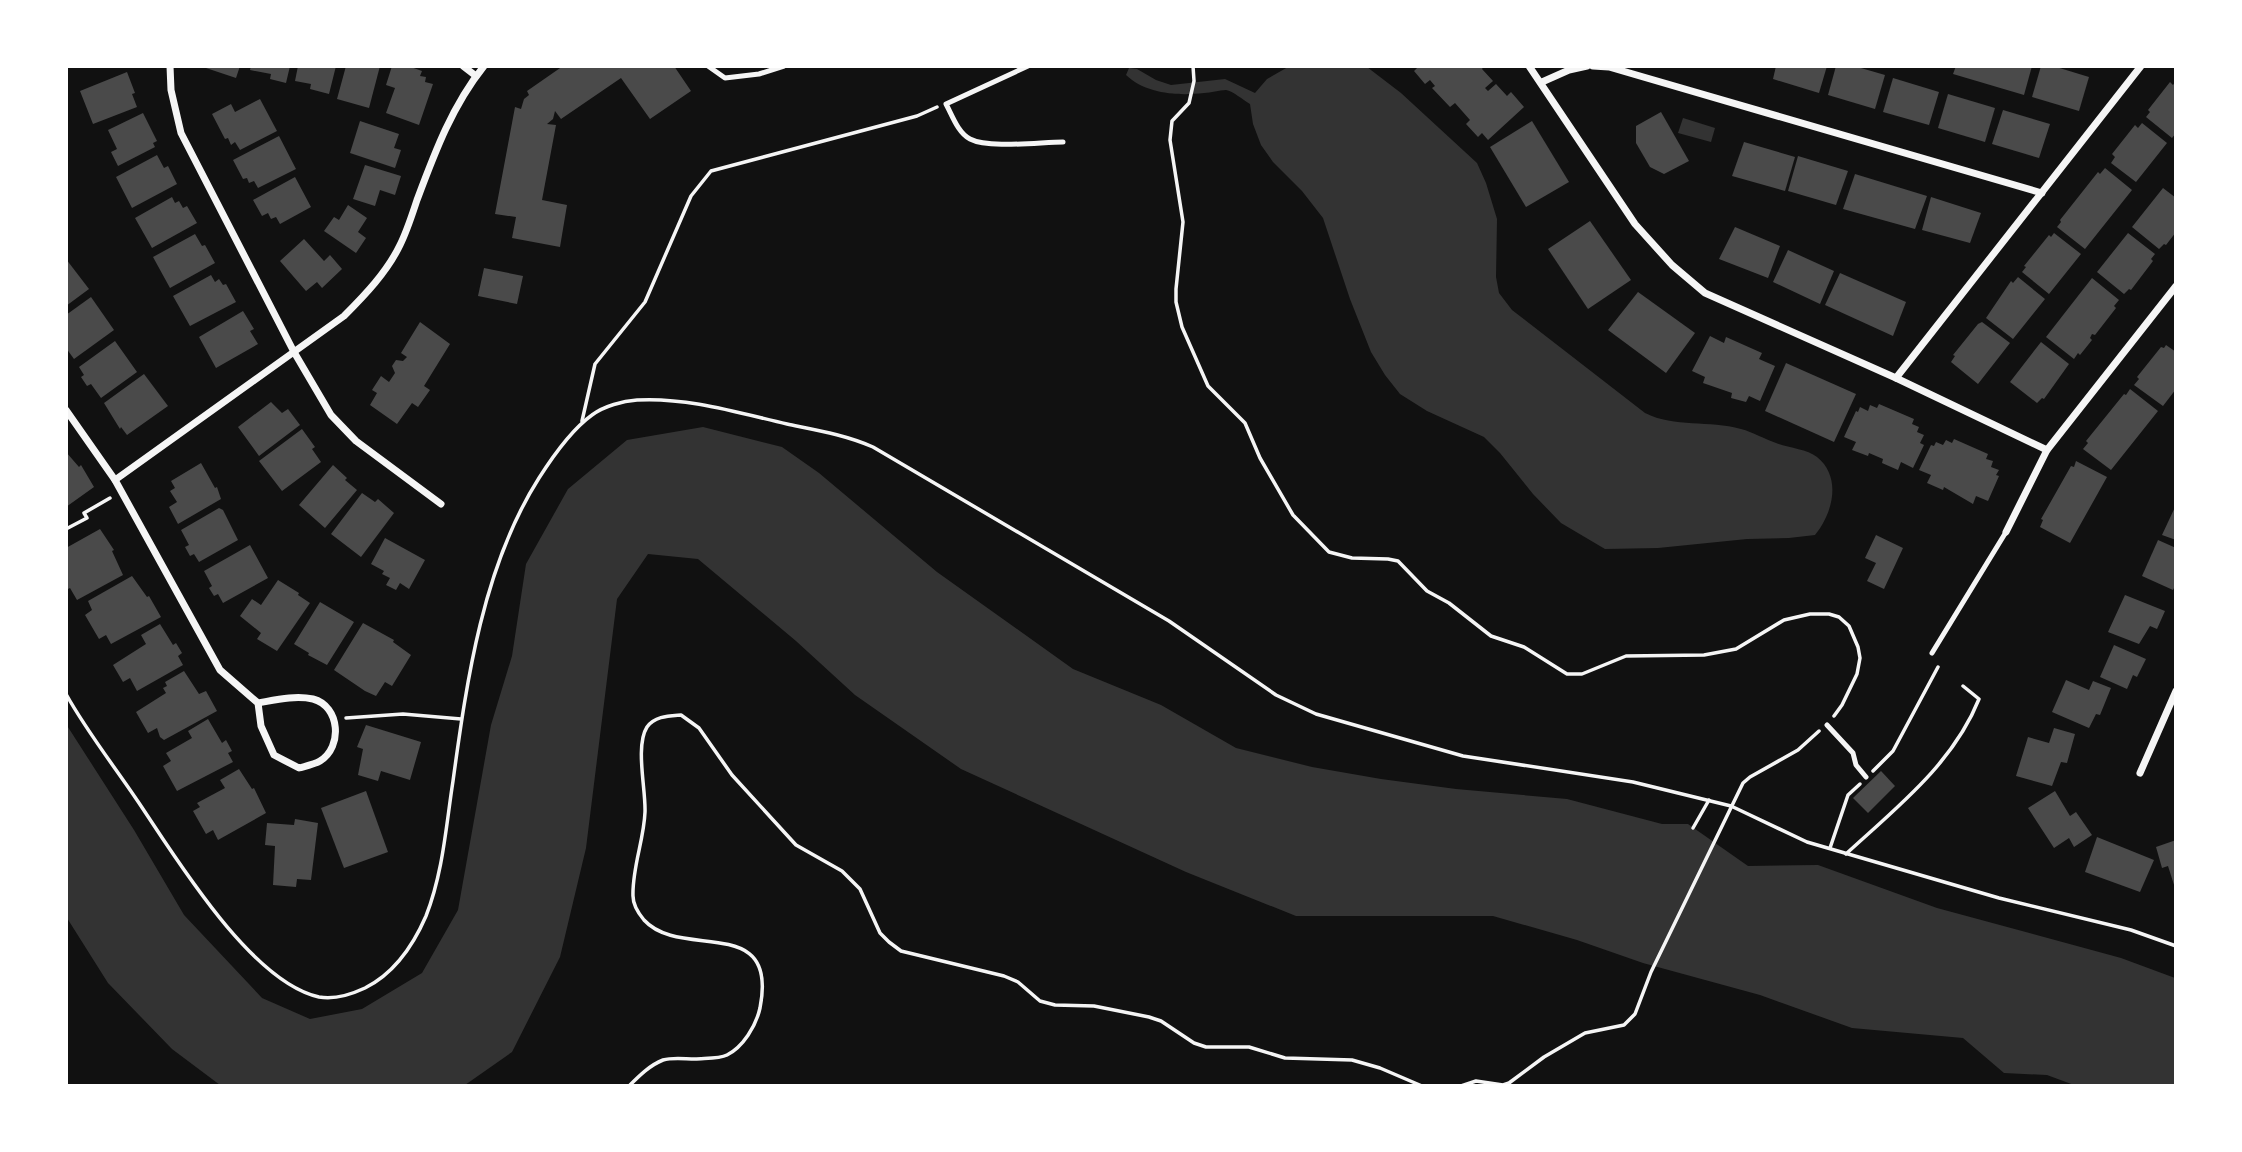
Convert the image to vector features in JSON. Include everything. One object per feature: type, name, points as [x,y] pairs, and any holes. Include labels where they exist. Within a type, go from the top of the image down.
[{"type":"street","points":[[170,66],[171,90],[181,133],[295,352],[331,415],[376,457],[441,503]]},
{"type":"street","points":[[463,66],[476,76]]},
{"type":"street","points":[[115,480],[344,316],[383,273],[400,246],[441,136],[453,112],[484,66]]},
{"type":"street","points":[[1529,66],[1635,225],[1672,265],[1705,293],[1896,378],[2047,450]]},
{"type":"street","points":[[1542,82],[1587,66]]},
{"type":"street","points":[[1592,66],[1609,67],[2042,193]]},
{"type":"street","points":[[1896,378],[2141,66]]},
{"type":"street","points":[[2006,532],[2047,450],[2175,286]]},
{"type":"street","points":[[66,410],[115,480],[220,670],[258,703],[261,726],[274,755],[299,768],[321,761],[335,742],[335,725],[328,708],[315,699],[293,697],[258,703]]},
{"type":"street","points":[[2140,773],[2175,691]]},
{"type":"lane","points":[[708,66],[724,78],[759,74],[784,66]]},
{"type":"lane","points":[[1028,66],[946,104],[961,131],[971,140],[997,144],[1063,142]]},
{"type":"lane","points":[[1932,653],[2006,532]]},
{"type":"lane","points":[[1827,725],[1853,753],[1856,765],[1866,777]]},
{"type":"path","points":[[1193,66],[1194,81],[1189,103],[1172,121],[1170,140],[1183,222],[1176,302],[1182,327],[1208,386],[1245,423],[1271,478],[1301,524],[1329,552],[1352,558],[1398,561],[1427,591],[1449,603],[1491,636],[1524,647],[1567,674],[1582,674],[1626,656],[1703,655],[1736,649],[1784,620],[1810,614],[1839,617],[1849,626],[1858,647],[1860,658],[1857,674],[1842,705],[1827,725],[1798,750],[1743,783],[1651,972],[1635,1014],[1624,1026],[1585,1033],[1544,1057],[1509,1083],[1503,1085],[1476,1081],[1461,1086]]},
{"type":"path","points":[[582,423],[595,364],[645,302],[691,196],[711,171],[917,116],[946,104]]},
{"type":"path","points":[[66,694],[179,863],[261,962],[284,981],[314,996],[345,996],[379,979],[398,962],[417,935],[429,906],[439,868],[461,719],[489,589],[529,494],[582,423],[598,411],[626,402],[664,400],[750,415],[859,441],[1149,609],[1265,688],[1301,707],[1341,722],[1463,756],[1641,783],[1709,800],[1731,806],[1793,837],[1830,849],[1999,898],[2132,930],[2175,946]]},
{"type":"path","points":[[66,529],[87,518],[84,513],[121,491]]},
{"type":"path","points":[[1830,849],[1848,795],[1893,751],[1938,667]]},
{"type":"path","points":[[1846,854],[1923,783],[1963,732],[1979,699],[1963,686]]},
{"type":"path","points":[[335,725],[348,717],[403,714],[461,719]]},
{"type":"path","points":[[629,1086],[649,1068],[663,1060],[725,1056],[741,1045],[759,1010],[762,983],[759,965],[751,955],[738,947],[659,930],[645,922],[633,900],[634,874],[645,811],[643,739],[647,727],[655,720],[681,715],[699,728],[732,775],[796,845],[842,871],[860,889],[880,933],[901,951],[1004,976],[1018,982],[1040,1001],[1094,1006],[1149,1017],[1161,1021],[1194,1043],[1206,1046],[1249,1047],[1285,1058],[1352,1060],[1380,1068],[1422,1086]]},
{"type":"path","points":[[1693,828],[1709,800]]},
{"type":"shaded area","points":[[1288,67],[1367,67],[1401,93],[1477,163],[1497,219],[1496,277],[1499,293],[1512,310],[1645,413],[1668,421],[1741,429],[1817,457],[1830,475],[1832,495],[1826,516],[1815,535],[1658,548],[1605,549],[1561,523],[1484,437],[1427,411],[1400,394],[1371,352],[1323,218],[1261,145],[1253,124],[1250,104],[1226,90],[1173,94],[1153,90],[1126,75],[1129,68],[1137,69],[1171,85],[1225,79],[1255,93],[1267,79]]},
{"type":"shaded area","points":[[1683,118],[1715,128],[1711,142],[1678,133]]},
{"type":"shaded area","points":[[703,427],[782,447],[819,473],[937,572],[1073,669],[1161,705],[1236,748],[1312,767],[1381,779],[1567,799],[1662,824],[1688,824],[1748,866],[1818,865],[1937,908],[2121,958],[2175,978],[2175,1085],[2074,1085],[2047,1075],[2004,1073],[1963,1038],[1852,1028],[1760,995],[1643,963],[1577,940],[1493,916],[1296,916],[1186,872],[961,769],[855,695],[796,641],[698,559],[648,554],[617,599],[586,848],[560,957],[512,1052],[465,1085],[220,1085],[172,1049],[108,983],[67,918],[66,724],[134,830],[184,915],[262,998],[310,1019],[362,1009],[422,973],[458,910],[491,725],[512,656],[526,564],[568,489],[627,440]]},
{"type":"building","points":[[200,66],[240,66],[236,78]]},
{"type":"building","points":[[251,66],[290,66],[286,83],[270,79],[271,74],[250,70]]},
{"type":"building","points":[[298,66],[336,66],[329,94],[310,89],[311,84],[295,81]]},
{"type":"building","points":[[346,66],[380,66],[369,108],[337,99]]},
{"type":"building","points":[[392,66],[408,66],[422,71],[420,76],[426,77],[425,82],[433,84],[419,125],[386,113],[395,88],[386,85]]},
{"type":"building","points":[[563,66],[674,66],[691,91],[650,119],[621,78],[561,119],[555,111],[553,119],[547,124],[556,125],[542,200],[567,205],[560,247],[512,238],[516,217],[495,214],[515,107],[521,109],[524,99],[529,95],[527,91]]},
{"type":"building","points":[[1419,66],[1484,66],[1482,69],[1493,81],[1485,88],[1488,91],[1496,84],[1507,96],[1511,92],[1524,107],[1488,140],[1482,133],[1478,137],[1466,124],[1470,120],[1455,103],[1450,107],[1432,88],[1435,86],[1430,80],[1425,84],[1414,71]]},
{"type":"building","points":[[1776,66],[1827,66],[1819,93],[1773,79]]},
{"type":"building","points":[[1836,66],[1854,66],[1885,75],[1875,109],[1828,95]]},
{"type":"building","points":[[1956,66],[2032,66],[2024,95],[1953,74]]},
{"type":"building","points":[[2041,66],[2053,66],[2089,77],[2079,111],[2032,97]]},
{"type":"building","points":[[127,72],[137,107],[93,124],[80,91]]},
{"type":"building","points":[[1893,78],[1939,92],[1929,125],[1883,112]]},
{"type":"building","points":[[2176,81],[2176,133],[2172,138],[2146,117],[2150,112],[2148,110],[2170,82],[2173,85]]},
{"type":"building","points":[[1948,94],[1995,108],[1985,142],[1938,128]]},
{"type":"building","points":[[260,99],[277,131],[240,150],[235,142],[231,145],[228,138],[225,139],[212,114],[231,104],[235,112]]},
{"type":"building","points":[[2003,110],[2050,124],[2039,158],[1992,144]]},
{"type":"building","points":[[1661,112],[1689,161],[1664,174],[1650,167],[1636,143],[1636,126]]},
{"type":"building","points":[[143,113],[157,141],[153,143],[155,147],[118,166],[111,152],[117,149],[108,130]]},
{"type":"building","points":[[360,121],[399,134],[394,148],[401,150],[395,168],[350,153]]},
{"type":"building","points":[[1532,121],[1569,182],[1526,207],[1490,147]]},
{"type":"building","points":[[2142,123],[2167,143],[2136,182],[2111,163],[2115,157],[2112,154],[2135,125],[2138,128]]},
{"type":"building","points":[[279,136],[296,169],[258,188],[254,181],[249,183],[247,178],[243,179],[233,160]]},
{"type":"building","points":[[1744,142],[1795,157],[1785,191],[1732,176]]},
{"type":"building","points":[[157,155],[164,168],[168,166],[177,184],[132,208],[116,177]]},
{"type":"building","points":[[1798,156],[1848,171],[1836,205],[1788,191]]},
{"type":"building","points":[[365,165],[401,176],[395,195],[380,190],[375,206],[353,199]]},
{"type":"building","points":[[2105,168],[2132,190],[2085,249],[2057,227],[2098,172],[2100,174]]},
{"type":"building","points":[[1855,174],[1927,196],[1915,229],[1843,209]]},
{"type":"building","points":[[295,177],[311,207],[280,224],[276,217],[271,219],[268,213],[262,216],[253,200]]},
{"type":"building","points":[[2163,188],[2176,198],[2176,232],[2166,245],[2159,249],[2132,227]]},
{"type":"building","points":[[172,197],[175,203],[179,201],[183,208],[187,206],[197,223],[152,248],[135,218]]},
{"type":"building","points":[[1931,197],[1981,213],[1970,243],[1922,230]]},
{"type":"building","points":[[348,205],[367,218],[358,232],[366,238],[356,253],[324,231],[334,217],[339,220]]},
{"type":"building","points":[[1590,221],[1631,280],[1588,309],[1548,249]]},
{"type":"building","points":[[1735,227],[1780,246],[1768,278],[1719,259]]},
{"type":"building","points":[[2054,233],[2081,254],[2049,294],[2022,272],[2049,235],[2051,237]]},
{"type":"building","points":[[2128,233],[2155,254],[2151,259],[2153,261],[2131,290],[2124,294],[2097,272]]},
{"type":"building","points":[[195,234],[215,263],[170,288],[153,257]]},
{"type":"building","points":[[304,239],[324,261],[330,255],[342,269],[322,288],[317,282],[306,291],[280,261]]},
{"type":"building","points":[[1788,250],[1834,271],[1820,304],[1773,282]]},
{"type":"building","points":[[66,259],[89,289],[66,306]]},
{"type":"building","points":[[484,268],[523,276],[517,304],[478,296]]},
{"type":"building","points":[[1840,273],[1906,302],[1893,336],[1825,305]]},
{"type":"building","points":[[211,275],[215,282],[219,279],[223,285],[226,284],[236,302],[190,326],[173,296]]},
{"type":"building","points":[[2018,277],[2045,299],[2013,339],[1986,318],[2011,281],[2013,283]]},
{"type":"building","points":[[2092,278],[2119,300],[2095,335],[2092,334],[2092,340],[2074,359],[2046,337]]},
{"type":"building","points":[[1638,292],[1695,333],[1666,373],[1608,330]]},
{"type":"building","points":[[91,297],[114,330],[74,359],[66,348],[66,315]]},
{"type":"building","points":[[243,311],[254,329],[250,331],[258,344],[216,368],[199,337]]},
{"type":"building","points":[[420,322],[450,344],[424,386],[430,390],[418,407],[412,403],[397,424],[370,405],[377,393],[372,390],[381,376],[389,382],[395,373],[392,366],[396,360],[403,361],[407,357],[401,353]]},
{"type":"building","points":[[1982,322],[2010,343],[1978,384],[1951,362],[1955,356],[1953,355]]},
{"type":"building","points":[[1710,336],[1724,343],[1726,337],[1762,353],[1759,359],[1775,366],[1760,401],[1749,396],[1746,402],[1731,398],[1732,393],[1703,383],[1705,377],[1692,371]]},
{"type":"building","points":[[115,341],[137,372],[101,398],[91,384],[87,386],[79,367]]},
{"type":"building","points":[[2041,342],[2069,364],[2044,399],[2037,403],[2010,382]]},
{"type":"building","points":[[2166,345],[2176,352],[2176,389],[2163,406],[2134,385],[2139,379],[2137,377],[2161,347]]},
{"type":"building","points":[[1786,363],[1856,394],[1834,442],[1765,411]]},
{"type":"building","points":[[144,374],[168,406],[127,435],[121,427],[120,429],[104,403]]},
{"type":"building","points":[[2130,389],[2158,411],[2111,470],[2083,449],[2088,443],[2086,441]]},
{"type":"building","points":[[271,402],[282,413],[288,409],[300,425],[259,456],[238,427]]},
{"type":"building","points":[[1879,404],[1914,419],[1912,424],[1919,427],[1917,432],[1924,435],[1920,443],[1924,445],[1913,468],[1901,462],[1898,470],[1882,463],[1883,459],[1852,450],[1856,442],[1844,437],[1860,407],[1868,411],[1870,405],[1877,408]]},
{"type":"building","points":[[302,429],[315,447],[312,449],[321,462],[282,491],[259,461]]},
{"type":"building","points":[[1954,439],[1988,454],[1986,459],[1993,461],[1991,467],[1999,470],[1988,501],[1976,496],[1973,504],[1944,487],[1943,490],[1927,483],[1931,475],[1919,470],[1931,445],[1934,446],[1936,442],[1943,445],[1946,440],[1952,443]]},
{"type":"building","points":[[66,452],[79,467],[81,465],[94,487],[66,507]]},
{"type":"building","points":[[2076,461],[2107,477],[2070,543],[2040,527],[2043,520],[2041,519]]},
{"type":"building","points":[[201,463],[215,488],[217,487],[221,499],[178,524],[169,507],[177,502],[170,491],[175,488],[171,481]]},
{"type":"building","points":[[333,465],[357,490],[325,528],[299,505]]},
{"type":"building","points":[[362,493],[375,502],[378,499],[394,513],[361,557],[331,534]]},
{"type":"building","points":[[2176,505],[2176,540],[2162,535]]},
{"type":"building","points":[[219,508],[223,510],[238,540],[199,562],[194,554],[190,556],[185,547],[189,545],[181,530]]},
{"type":"building","points":[[100,529],[114,550],[112,551],[123,575],[77,600],[70,588],[66,590],[66,548]]},
{"type":"building","points":[[1876,535],[1903,548],[1884,589],[1867,581],[1876,563],[1865,558]]},
{"type":"building","points":[[385,538],[425,560],[409,589],[400,583],[396,590],[386,585],[390,578],[371,564]]},
{"type":"building","points":[[2158,540],[2176,548],[2176,584],[2173,590],[2142,576]]},
{"type":"building","points":[[250,545],[268,578],[223,603],[218,594],[214,596],[209,588],[212,586],[204,571]]},
{"type":"building","points":[[132,576],[147,597],[149,596],[161,617],[111,644],[106,635],[99,639],[85,615],[92,610],[88,601]]},
{"type":"building","points":[[278,580],[310,603],[277,651],[257,639],[261,633],[240,616],[252,599],[261,605]]},
{"type":"building","points":[[2125,595],[2165,611],[2157,629],[2150,626],[2139,644],[2108,632]]},
{"type":"building","points":[[320,602],[354,622],[327,665],[294,644]]},
{"type":"building","points":[[363,623],[394,640],[393,642],[411,655],[392,686],[385,682],[376,696],[334,670]]},
{"type":"building","points":[[160,624],[173,645],[176,643],[182,653],[178,656],[183,665],[137,691],[130,678],[123,682],[113,665],[146,644],[141,635]]},
{"type":"building","points":[[2114,645],[2146,659],[2137,677],[2133,675],[2127,689],[2100,677]]},
{"type":"building","points":[[184,671],[199,694],[206,691],[217,711],[164,740],[157,728],[148,733],[136,712],[166,693],[163,688],[167,686],[165,682]]},
{"type":"building","points":[[2066,680],[2089,690],[2093,681],[2111,688],[2100,715],[2096,714],[2089,728],[2052,712]]},
{"type":"building","points":[[208,719],[222,743],[226,740],[232,751],[228,753],[233,762],[177,791],[163,766],[171,761],[166,753],[192,738],[188,731]]},
{"type":"building","points":[[366,725],[421,742],[410,780],[381,771],[378,781],[358,775],[363,749],[357,747]]},
{"type":"building","points":[[2054,728],[2075,734],[2067,763],[2061,762],[2052,786],[2016,776],[2028,737],[2049,743]]},
{"type":"building","points":[[239,769],[252,789],[254,788],[266,813],[218,840],[213,830],[206,834],[193,811],[200,807],[197,803],[225,788],[220,780]]},
{"type":"building","points":[[1881,771],[1895,786],[1868,813],[1853,798]]},
{"type":"building","points":[[366,791],[388,852],[344,868],[321,808]]},
{"type":"building","points":[[2055,791],[2070,816],[2076,812],[2092,835],[2074,847],[2069,838],[2054,848],[2028,808]]},
{"type":"building","points":[[295,819],[318,823],[311,880],[297,879],[296,887],[273,885],[275,846],[265,845],[267,823],[294,825]]},
{"type":"building","points":[[2097,837],[2154,860],[2140,892],[2085,872]]},
{"type":"building","points":[[2176,840],[2175,888],[2168,866],[2162,868],[2156,847]]}]
